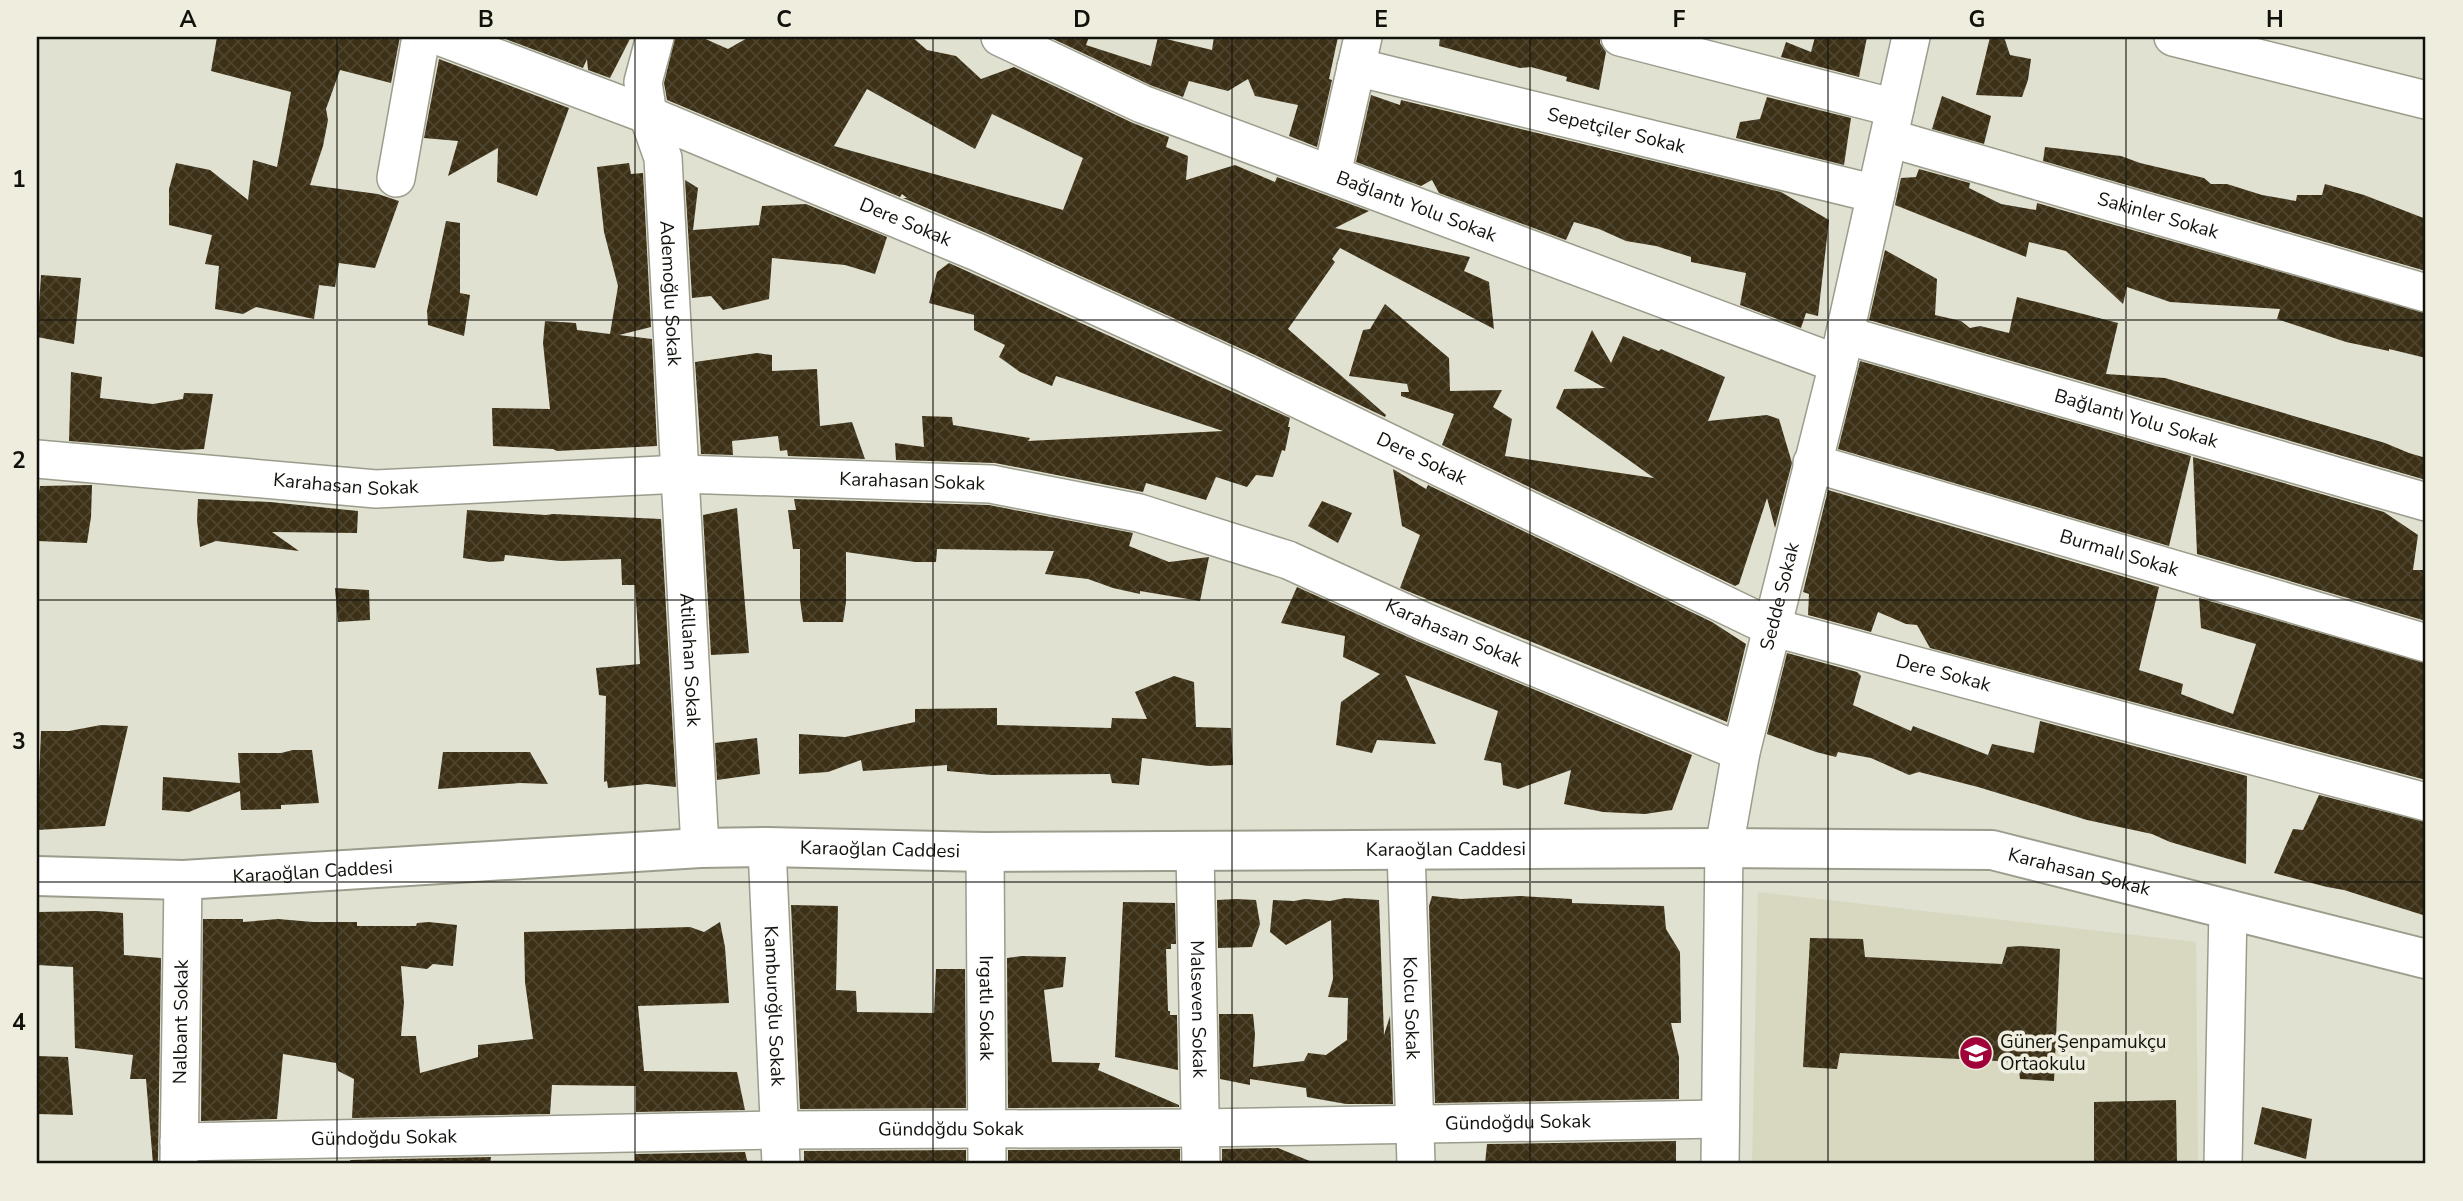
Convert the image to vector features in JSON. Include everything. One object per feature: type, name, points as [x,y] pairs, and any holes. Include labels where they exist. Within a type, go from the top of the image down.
[{"type":"street","points":[[396,178],[421,37]]},
{"type":"street","name":"Dere Sokak","points":[[441,37],[648,115],[977,252],[1247,374],[1771,626],[2426,802]]},
{"type":"street","name":"Ademoğlu Sokak","points":[[655,37],[643,82],[648,115],[663,158],[681,474]]},
{"type":"street","name":"Bağlantı Yolu Sokak","points":[[1000,37],[1142,104],[1332,174],[1841,349],[2426,502]]},
{"type":"street","name":"Sakinler Sokak","points":[[1620,37],[2426,293]]},
{"type":"street","name":"Sedde Sokak","points":[[1720,1164],[1724,848],[1741,752],[1841,349],[1911,37]]},
{"type":"street","points":[[2173,37],[2426,100]]},
{"type":"street","points":[[1332,174],[1360,52]]},
{"type":"street","name":"Sepetçiler Sokak","points":[[1360,52],[1876,194]]},
{"type":"street","name":"Karahasan Sokak","points":[[37,459],[376,489],[681,474],[991,484],[1139,513],[1288,560],[1425,622],[1741,752]]},
{"type":"street","name":"Burmalı Sokak","points":[[1812,463],[2426,643]]},
{"type":"street","name":"Atillahan Sokak","points":[[681,474],[700,848]]},
{"type":"street","name":"Kamburoğlu Sokak","points":[[767,847],[781,1147]]},
{"type":"street","name":"Karaoğlan Caddesi","points":[[37,876],[183,880],[700,848],[985,852],[1724,848]]},
{"type":"street","name":"Karahasan Sokak","points":[[1724,848],[1992,850],[2426,959]]},
{"type":"street","name":"Kolcu Sokak","points":[[1406,850],[1416,1164]]},
{"type":"street","name":"Malseven Sokak","points":[[1195,851],[1201,1164]]},
{"type":"street","name":"Irgatlı Sokak","points":[[985,852],[987,1164]]},
{"type":"street","name":"Nalbant Sokak","points":[[179,1153],[183,880]]},
{"type":"street","points":[[2223,1164],[2228,909]]},
{"type":"street","name":"Gündoğdu Sokak","points":[[179,1153],[781,1147],[985,1127],[1201,1128],[1720,1119]]},
{"type":"shaded area","name":"Güner Şenpamukçu Ortaokulu","points":[[1758,892],[2196,942],[2198,1164],[1752,1164]]},
{"type":"building","points":[[217,37],[400,37],[391,83],[340,70],[326,109],[328,120],[323,146],[310,185],[378,194],[399,201],[375,268],[339,263],[335,287],[319,285],[314,319],[256,307],[243,314],[215,309],[219,266],[205,264],[212,235],[169,225],[169,189],[176,163],[210,170],[248,200],[253,160],[277,167],[291,92],[211,71]]},
{"type":"building","points":[[500,37],[631,37],[610,78],[588,70],[587,59],[583,68]]},
{"type":"building","points":[[675,37],[701,37],[728,49],[749,37],[912,37],[927,50],[956,56],[981,79],[1014,67],[1169,137],[1166,147],[1188,156],[1186,180],[1235,165],[1275,182],[1277,177],[1369,211],[1335,228],[1470,257],[1464,271],[1489,282],[1494,329],[1340,248],[1332,259],[1335,262],[1288,329],[1386,415],[1385,417],[1255,355],[903,198],[907,198],[902,194],[900,197],[667,100],[664,83]],"holes":[[[867,89],[975,149],[992,114],[1083,158],[1063,210],[834,146]]]},
{"type":"building","points":[[1049,37],[1089,37],[1086,45],[1151,66],[1158,37],[1212,50],[1214,37],[1338,37],[1329,79],[1332,80],[1317,147],[1289,136],[1298,105],[1255,96],[1248,79],[1228,91],[1189,81],[1183,97],[1150,85]]},
{"type":"building","points":[[1440,37],[1600,37],[1600,43],[1606,52],[1599,90],[1531,67],[1520,68],[1439,46]]},
{"type":"building","points":[[1815,37],[1867,37],[1859,77],[1781,57],[1786,42],[1811,52]]},
{"type":"building","points":[[1990,37],[2004,37],[2010,55],[2031,59],[2022,97],[1976,95]]},
{"type":"building","points":[[439,59],[569,108],[537,196],[497,182],[498,148],[448,176],[458,141],[424,138]]},
{"type":"building","points":[[1371,95],[1400,105],[1401,100],[1781,192],[1829,220],[1818,316],[1806,313],[1801,328],[1740,305],[1746,273],[1691,262],[1691,257],[1656,246],[1626,241],[1574,222],[1566,240],[1439,193],[1432,180],[1421,186],[1356,162]]},
{"type":"building","points":[[1942,96],[1991,116],[1984,144],[1932,129]]},
{"type":"building","points":[[1767,97],[1851,118],[1844,165],[1736,138],[1740,122],[1760,119]]},
{"type":"building","points":[[2045,147],[2121,156],[2204,178],[2211,184],[2227,184],[2262,195],[2296,201],[2297,195],[2322,195],[2325,184],[2364,195],[2426,219],[2426,271],[2043,161]]},
{"type":"building","points":[[629,163],[631,174],[643,173],[651,327],[619,335],[652,339],[657,446],[557,451],[493,446],[492,408],[550,409],[543,343],[545,321],[576,323],[577,330],[610,334],[618,286],[604,232],[597,167]]},
{"type":"building","points":[[1919,169],[1970,183],[1969,188],[2001,204],[2036,210],[2037,203],[2426,313],[2426,358],[2346,342],[2277,319],[2280,309],[2170,302],[2127,287],[2123,304],[2066,251],[2029,242],[2026,257],[1895,205],[1901,178],[1916,177]]},
{"type":"building","points":[[685,180],[698,188],[693,230],[759,225],[762,206],[806,204],[887,237],[875,274],[845,265],[772,258],[769,299],[723,310],[711,296],[692,298]]},
{"type":"building","points":[[446,221],[460,223],[460,293],[470,295],[464,336],[428,325],[427,311]]},
{"type":"building","points":[[1885,250],[1937,279],[1935,315],[1961,321],[1970,328],[1980,326],[2009,333],[2017,297],[2118,323],[2106,374],[2165,378],[2385,443],[2426,458],[2426,480],[1869,320]]},
{"type":"building","points":[[949,263],[1290,418],[1285,451],[1282,450],[1273,477],[1256,475],[1247,487],[1216,477],[1206,500],[1146,483],[1143,492],[995,463],[896,460],[895,443],[924,447],[922,416],[952,417],[953,425],[1030,438],[1028,441],[1223,431],[1056,376],[1052,386],[1020,372],[999,357],[1005,345],[974,330],[974,315],[929,303],[937,272]]},
{"type":"building","points":[[41,275],[81,278],[74,344],[37,337]]},
{"type":"building","points":[[1385,304],[1449,358],[1450,391],[1502,390],[1493,407],[1512,419],[1505,456],[1654,478],[1556,408],[1564,389],[1605,388],[1574,371],[1592,330],[1611,363],[1623,336],[1659,351],[1661,349],[1725,377],[1708,421],[1767,415],[1779,419],[1792,463],[1775,528],[1767,498],[1739,584],[1735,586],[1442,445],[1454,414],[1401,396],[1401,392],[1409,392],[1407,384],[1349,376],[1363,330],[1370,329]]},
{"type":"building","points":[[757,353],[772,355],[772,371],[817,369],[820,426],[852,422],[865,459],[788,456],[787,450],[780,451],[778,436],[732,441],[733,455],[701,454],[695,362]]},
{"type":"building","points":[[1860,361],[2191,456],[2169,546],[1838,449]]},
{"type":"building","points":[[71,372],[102,377],[100,398],[153,404],[183,399],[184,393],[213,394],[204,449],[178,450],[69,441]]},
{"type":"building","points":[[2193,457],[2384,512],[2418,535],[2413,570],[2426,570],[2426,621],[2197,554]]},
{"type":"building","points":[[1393,469],[1426,489],[1428,485],[1712,622],[1746,644],[1727,722],[1400,588],[1420,535],[1402,526]]},
{"type":"building","points":[[92,485],[87,543],[37,541],[40,486]]},
{"type":"building","points":[[1828,490],[2159,587],[2139,670],[2183,684],[2181,694],[2233,714],[2256,644],[2201,628],[2199,598],[2426,663],[2426,780],[1930,648],[1917,625],[1906,624],[1878,612],[1871,632],[1808,615],[1809,594],[1803,592]]},
{"type":"building","points":[[198,499],[270,502],[358,511],[357,533],[272,532],[299,551],[216,541],[200,547]]},
{"type":"building","points":[[794,499],[989,505],[1133,533],[1129,546],[1169,562],[1209,557],[1200,601],[1140,591],[1140,594],[1088,579],[1045,574],[1054,551],[937,549],[936,562],[915,562],[846,552],[846,602],[843,622],[803,622],[800,549],[793,549],[788,510],[796,510]]},
{"type":"building","points":[[1322,501],[1352,513],[1338,543],[1308,526]]},
{"type":"building","points":[[737,508],[749,653],[711,655],[703,515]]},
{"type":"building","points":[[467,510],[661,519],[676,787],[647,784],[608,788],[607,781],[604,782],[606,696],[599,695],[596,668],[640,664],[635,585],[622,585],[621,559],[560,561],[505,555],[504,561],[490,562],[463,558]]},
{"type":"building","points":[[1297,587],[1417,641],[1692,755],[1672,810],[1645,814],[1603,812],[1564,804],[1571,770],[1518,789],[1503,785],[1501,763],[1484,760],[1498,711],[1405,675],[1436,744],[1377,740],[1372,753],[1336,745],[1341,702],[1380,674],[1343,657],[1345,636],[1281,623]]},
{"type":"building","points":[[335,588],[369,590],[370,620],[338,622]]},
{"type":"building","points":[[1787,653],[1857,672],[1861,676],[1853,705],[1911,731],[1913,726],[1988,755],[1992,744],[2034,753],[2040,721],[2247,776],[2246,864],[2170,842],[2152,834],[2087,820],[1978,787],[1919,772],[1909,775],[1871,758],[1838,752],[1836,757],[1816,752],[1767,734]]},
{"type":"building","points":[[1174,676],[1194,682],[1196,727],[1231,728],[1233,765],[1209,766],[1142,758],[1139,785],[1112,783],[1110,774],[992,775],[947,771],[947,765],[863,771],[861,760],[828,772],[799,774],[799,734],[845,737],[915,722],[915,709],[997,708],[997,725],[1111,728],[1112,718],[1147,719],[1135,692]]},
{"type":"building","points":[[101,725],[128,726],[105,826],[37,830],[41,731],[69,731]]},
{"type":"building","points":[[757,738],[760,774],[717,780],[715,743]]},
{"type":"building","points":[[312,750],[319,803],[281,805],[281,809],[241,810],[240,791],[189,812],[162,810],[163,777],[240,783],[238,753],[281,753]]},
{"type":"building","points":[[443,752],[530,752],[548,784],[520,783],[438,789]]},
{"type":"building","points":[[2319,795],[2426,822],[2426,916],[2344,890],[2274,873],[2293,829],[2303,830]]},
{"type":"building","points":[[1432,896],[1461,899],[1520,896],[1572,899],[1572,903],[1664,906],[1666,929],[1680,952],[1681,1023],[1671,1023],[1679,1057],[1679,1099],[1435,1103],[1429,906]]},
{"type":"building","points":[[1345,898],[1379,900],[1384,1035],[1390,1016],[1393,1104],[1346,1104],[1307,1097],[1306,1088],[1250,1079],[1250,1085],[1220,1079],[1219,1014],[1253,1014],[1253,1067],[1304,1061],[1308,1053],[1326,1055],[1347,1040],[1348,998],[1328,997],[1333,979],[1331,920],[1286,945],[1270,932],[1273,900],[1330,901]]},
{"type":"building","points":[[1217,900],[1256,900],[1260,924],[1252,947],[1218,948]]},
{"type":"building","points":[[1123,902],[1175,903],[1176,944],[1171,944],[1171,949],[1166,949],[1168,1011],[1170,1015],[1177,1015],[1178,1070],[1115,1057]]},
{"type":"building","points":[[791,905],[838,906],[836,990],[856,991],[857,1012],[934,1013],[936,969],[965,969],[966,1108],[800,1109]]},
{"type":"building","points":[[37,912],[123,913],[124,955],[161,958],[158,1164],[153,1164],[146,1079],[130,1079],[133,1055],[75,1048],[73,967],[37,965]]},
{"type":"building","points":[[203,919],[243,919],[243,922],[278,919],[357,922],[357,926],[416,926],[417,923],[429,922],[457,925],[453,966],[433,964],[427,969],[401,966],[404,1003],[401,1036],[416,1036],[420,1073],[478,1057],[478,1045],[533,1039],[525,982],[524,932],[690,927],[704,932],[720,922],[725,947],[729,1003],[638,1006],[644,1071],[737,1072],[745,1110],[636,1112],[636,1086],[552,1085],[550,1114],[352,1118],[354,1079],[338,1071],[336,1063],[283,1054],[277,1119],[201,1121]]},
{"type":"building","points":[[1810,938],[1863,939],[1865,957],[2002,964],[2007,947],[2060,949],[2054,1081],[2020,1079],[2018,1062],[1840,1053],[1837,1069],[1803,1067]]},
{"type":"building","points":[[1066,957],[1063,987],[1044,990],[1052,1062],[1100,1063],[1098,1070],[1179,1107],[1008,1108],[1007,958]]},
{"type":"building","points":[[37,1056],[68,1057],[73,1115],[37,1114]]},
{"type":"building","points":[[2176,1100],[2177,1164],[2094,1164],[2094,1102]]},
{"type":"building","points":[[2262,1107],[2312,1119],[2306,1159],[2254,1144]]},
{"type":"building","points":[[1676,1141],[1676,1164],[1485,1164],[1487,1144]]},
{"type":"building","points":[[1278,1148],[1317,1164],[1222,1164],[1222,1149]]},
{"type":"building","points":[[1180,1149],[1180,1164],[1008,1164],[1008,1150]]},
{"type":"building","points":[[966,1150],[966,1164],[804,1164],[804,1151]]},
{"type":"building","points":[[745,1152],[748,1164],[635,1164],[635,1154]]},
{"type":"building","points":[[491,1157],[490,1164],[350,1164],[350,1160]]},
{"type":"building","points":[[272,1161],[272,1164],[200,1164],[200,1163]]},
{"type":"place","name":"Güner Şenpamukçu Ortaokulu","points":[[1976,1053]]}]
